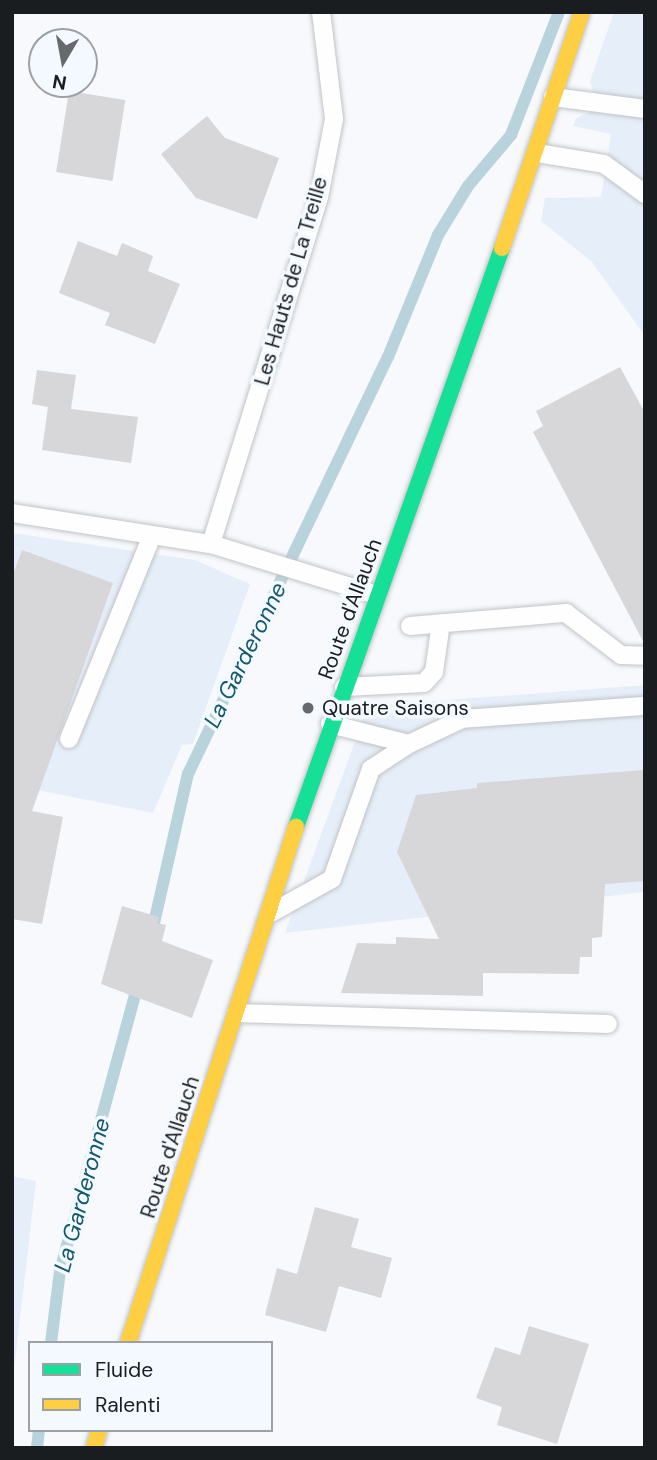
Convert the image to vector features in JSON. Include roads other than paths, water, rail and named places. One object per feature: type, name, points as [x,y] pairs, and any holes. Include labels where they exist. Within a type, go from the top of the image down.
[{"type":"main road","name":"Route d'Allauch","points":[[129,1341],[330,724],[537,153],[582,12]]},
{"type":"lane","name":"Les Hauts de La Treille","points":[[211,544],[319,197],[334,119],[321,12]]},
{"type":"lane","points":[[553,97],[645,109]]},
{"type":"lane","points":[[537,153],[604,164],[645,194]]},
{"type":"lane","points":[[12,513],[211,544],[377,595]]},
{"type":"lane","points":[[69,739],[152,536]]},
{"type":"lane","points":[[410,626],[566,613],[621,655],[645,656]]},
{"type":"lane","points":[[344,687],[424,683],[434,672],[441,623]]},
{"type":"lane","points":[[268,915],[332,879],[371,768],[409,744],[462,719],[645,706]]},
{"type":"lane","points":[[330,724],[409,744]]},
{"type":"lane","points":[[236,1013],[608,1024]]},
{"type":"waterway","name":"La Garderonne","points":[[152,932],[188,774],[388,357],[438,235],[468,186],[511,135],[559,12]]},
{"type":"waterway","name":"La Garderonne","points":[[51,1341],[60,1271],[138,983]]},
{"type":"waterway","name":"La Garderonne","points":[[37,1448],[39,1432]]},
{"type":"place","name":"Quatre Saisons","points":[[308,708]]}]
